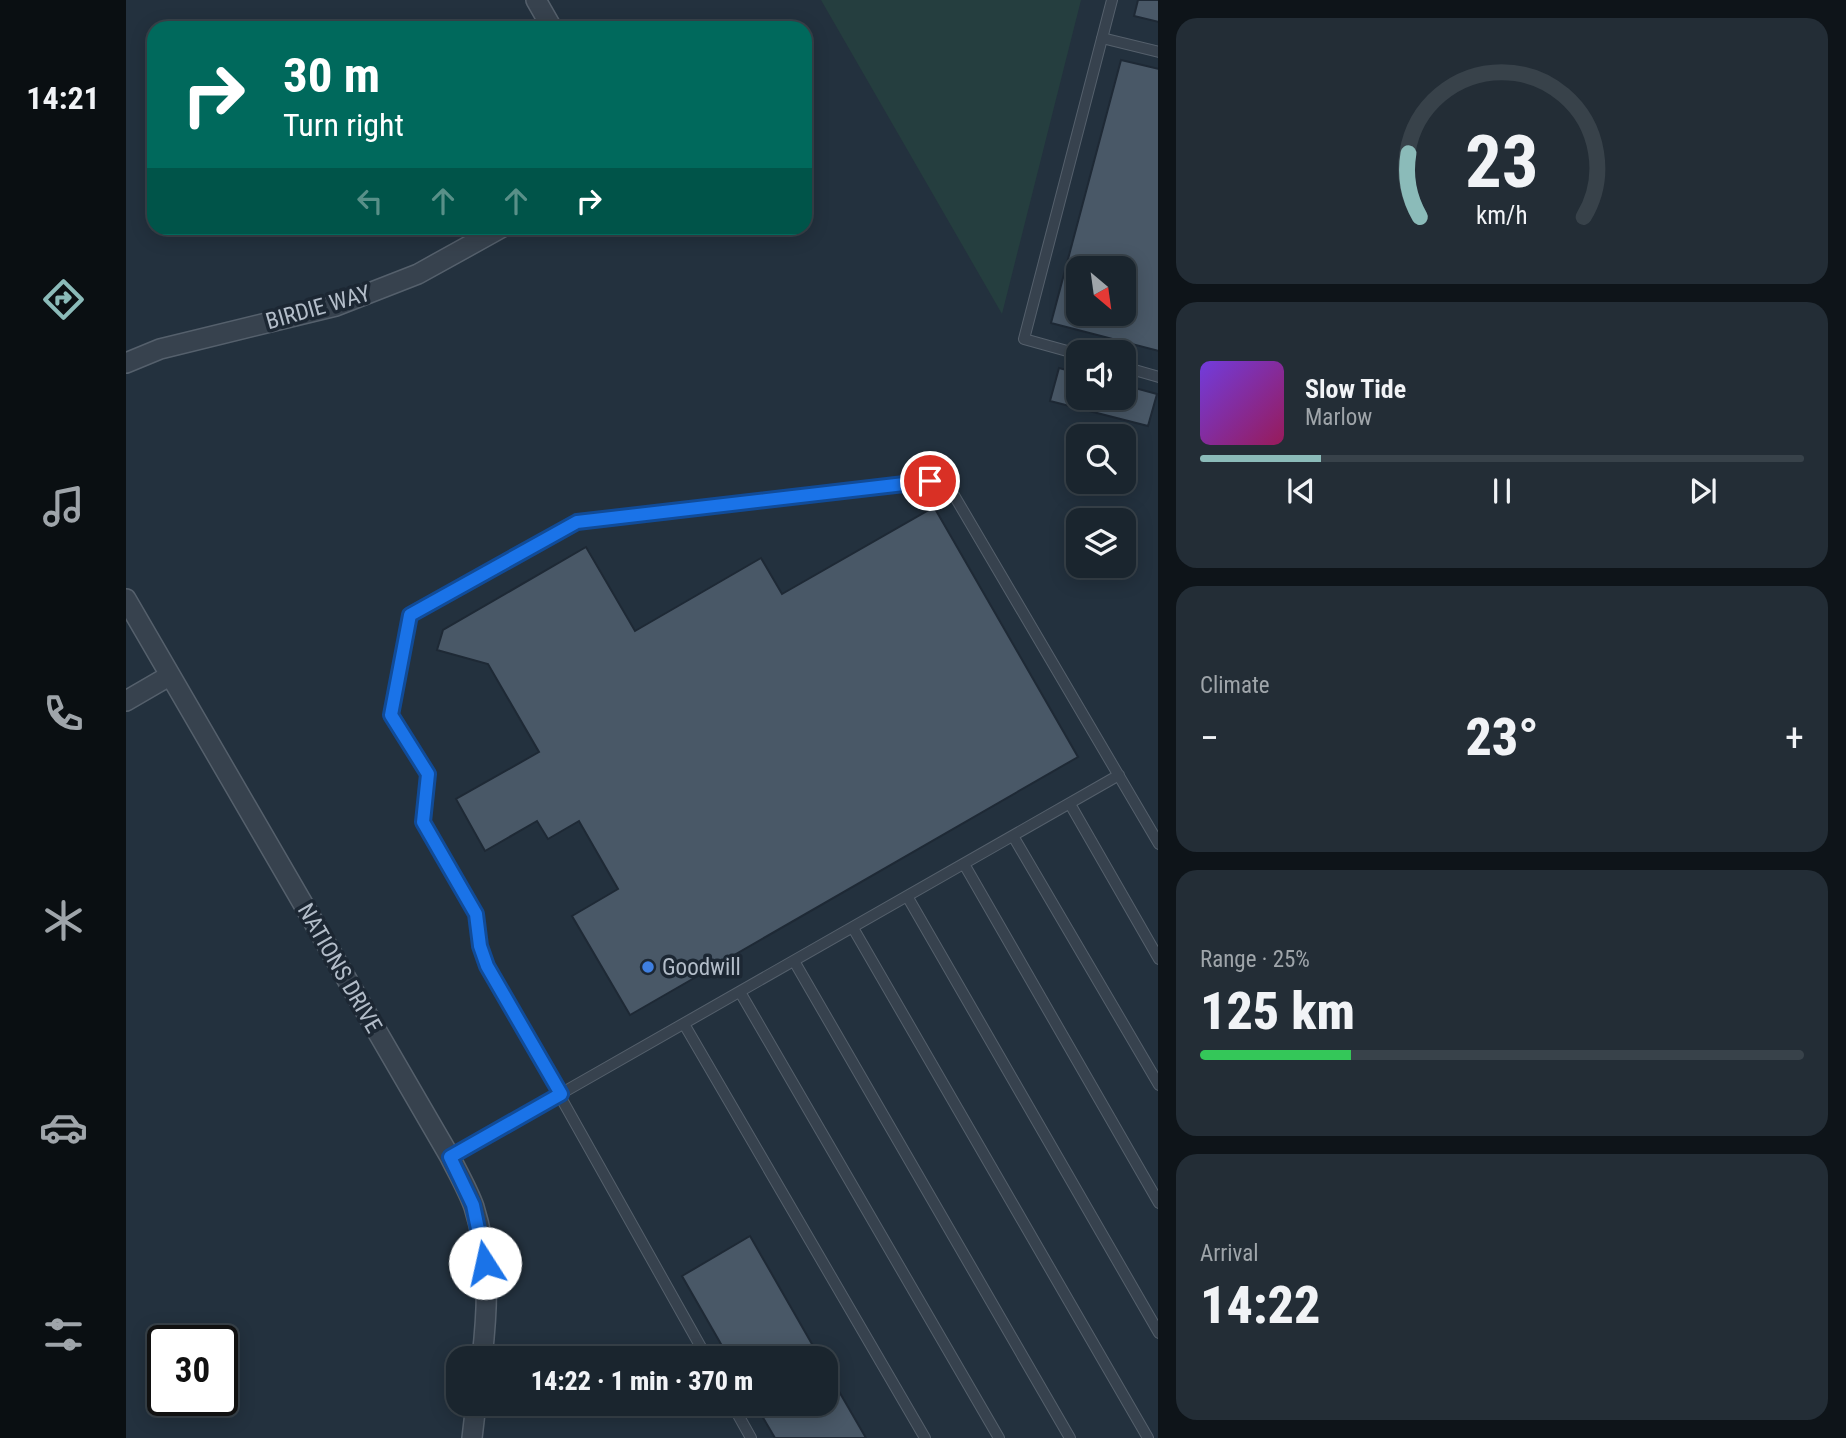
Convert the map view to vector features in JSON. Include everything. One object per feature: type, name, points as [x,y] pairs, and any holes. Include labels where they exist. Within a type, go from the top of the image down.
[{"type":"street","points":[[536,0],[548,21]]},
{"type":"street","name":"BIRDIE WAY","points":[[126,363],[173,346],[336,306],[418,274],[488,235]]},
{"type":"street","name":"NATIONS DRIVE","points":[[126,599],[450,1157],[473,1205],[483,1244],[489,1302],[484,1346]]},
{"type":"street","points":[[126,701],[169,676]]},
{"type":"street","points":[[472,1438],[475,1416]]},
{"type":"lane","points":[[1066,351],[1024,339],[1112,0]]},
{"type":"lane","points":[[1102,38],[1158,52]]},
{"type":"lane","points":[[1136,371],[1158,377]]},
{"type":"lane","points":[[700,1346],[487,966],[480,946],[476,914],[423,822],[428,774],[391,715],[410,615],[577,522],[930,481],[948,485],[1158,844]]},
{"type":"lane","points":[[450,1157],[1119,775]]},
{"type":"lane","points":[[1070,804],[1158,959]]},
{"type":"lane","points":[[1013,836],[1158,1085]]},
{"type":"lane","points":[[964,864],[1158,1203]]},
{"type":"lane","points":[[907,896],[1158,1333]]},
{"type":"lane","points":[[853,928],[1148,1438]]},
{"type":"lane","points":[[794,961],[1070,1438]]},
{"type":"lane","points":[[740,992],[999,1438]]},
{"type":"lane","points":[[684,1024],[925,1438]]},
{"type":"lane","points":[[739,1416],[751,1438]]},
{"type":"green space","points":[[821,0],[1081,0],[1002,314]]},
{"type":"building","points":[[1138,0],[1158,0],[1158,22],[1134,16]]},
{"type":"building","points":[[1121,60],[1158,69],[1158,351],[1136,345],[1136,340],[1117,340],[1051,323],[1066,267],[1066,326],[1136,326],[1136,256],[1069,256]]},
{"type":"building","points":[[1059,368],[1066,370],[1066,405],[1050,401]]},
{"type":"building","points":[[1136,388],[1157,394],[1148,426],[1085,410],[1136,410]]},
{"type":"building","points":[[934,507],[1078,757],[630,1015],[572,916],[618,889],[579,821],[548,839],[537,821],[485,851],[456,799],[539,752],[488,664],[437,650],[443,630],[586,547],[635,631],[761,558],[782,594]]},
{"type":"building","points":[[750,1236],[813,1346],[722,1346],[682,1276]]},
{"type":"building","points":[[838,1390],[866,1438],[775,1438],[762,1416],[838,1416]]},
{"type":"place","name":"Goodwill","points":[[648,967]]},
{"type":"route","points":[[485,1263],[473,1205],[450,1157],[561,1094],[487,966],[480,946],[476,914],[423,822],[428,774],[391,715],[410,615],[577,522],[930,481]]}]
